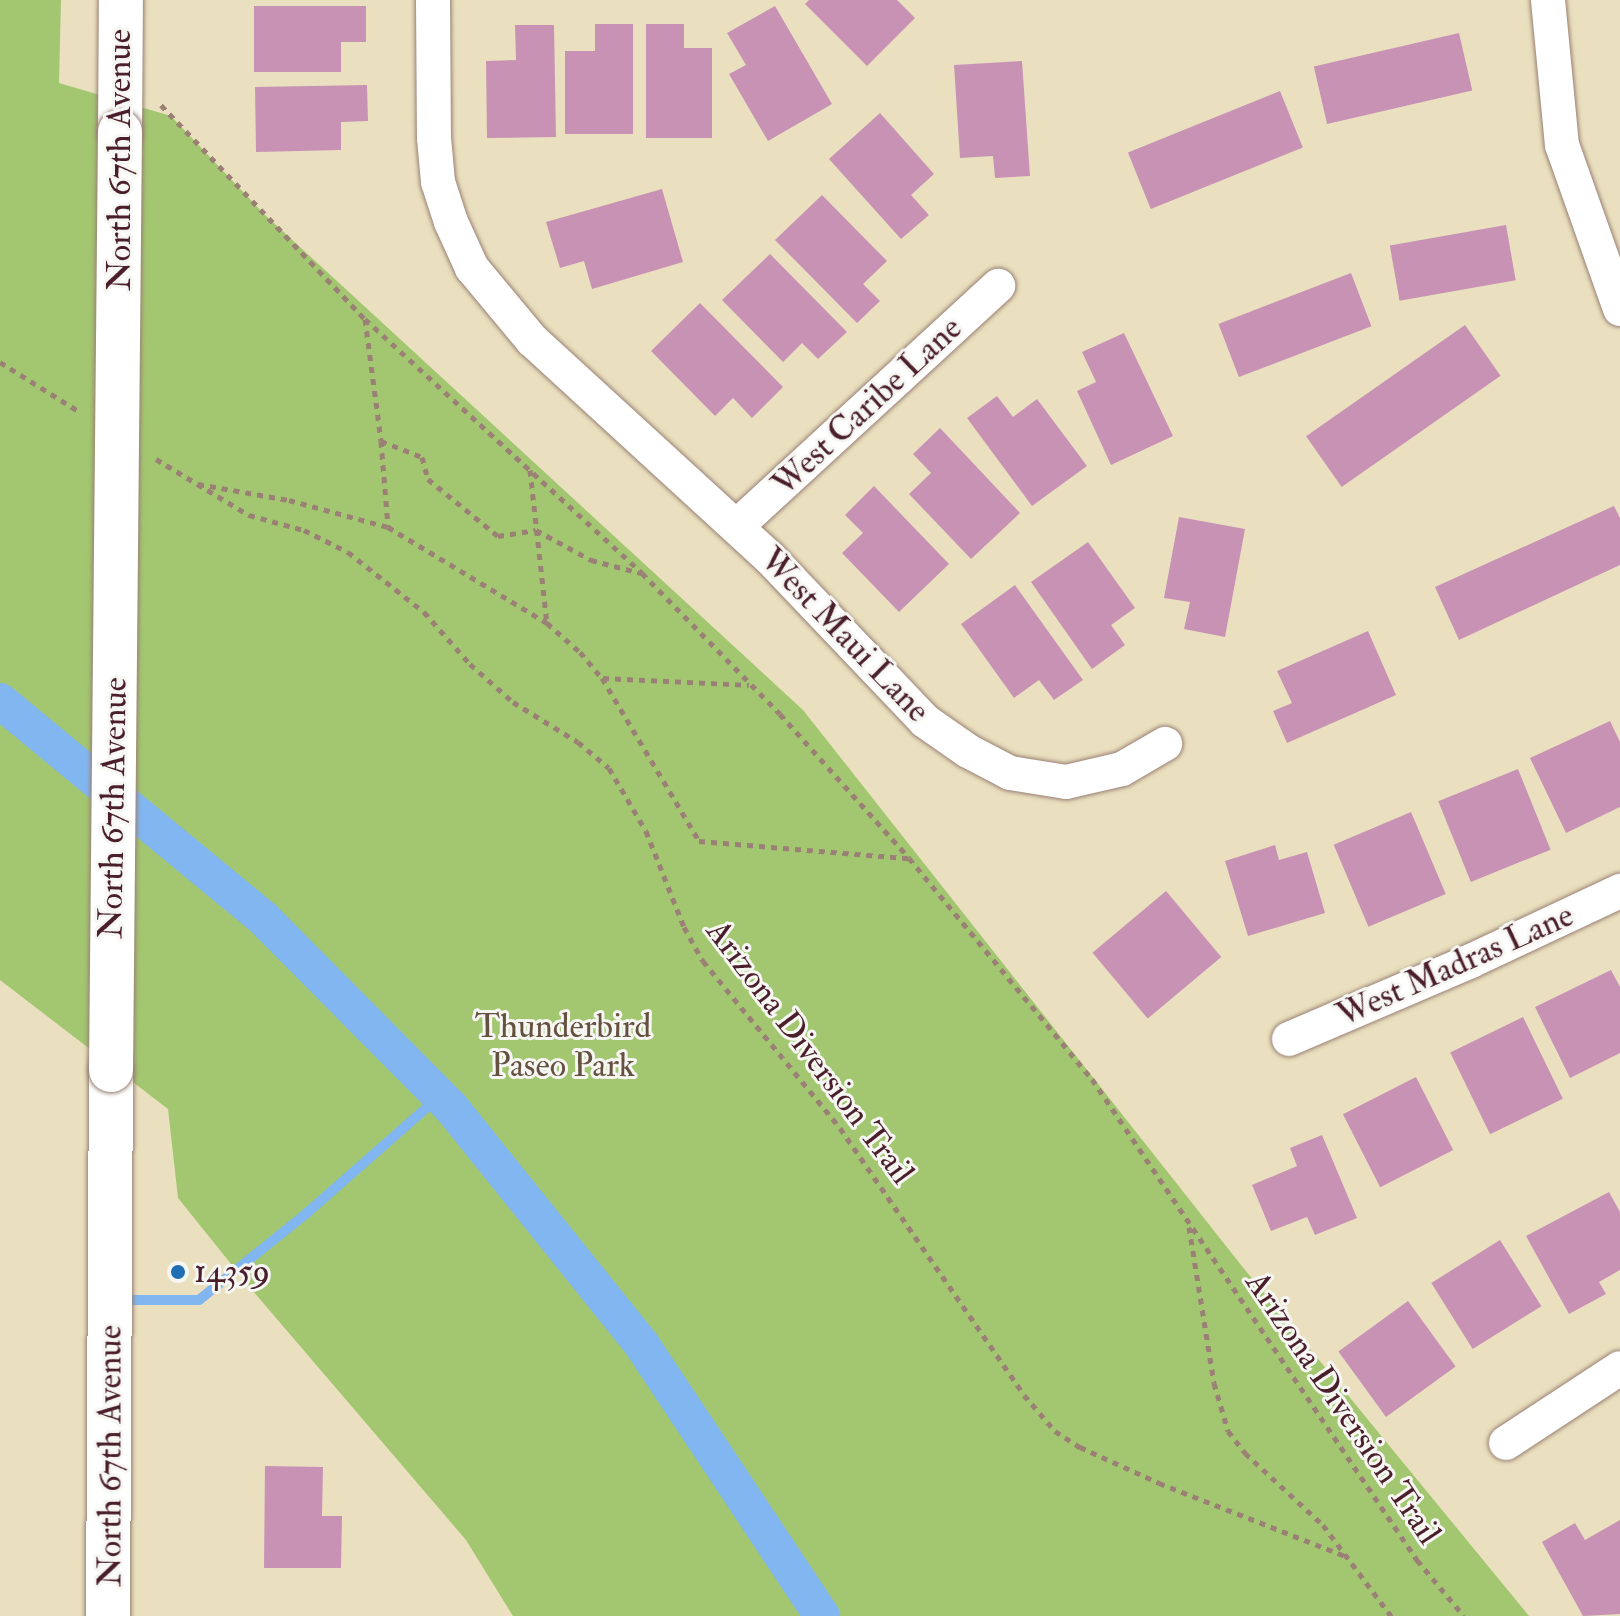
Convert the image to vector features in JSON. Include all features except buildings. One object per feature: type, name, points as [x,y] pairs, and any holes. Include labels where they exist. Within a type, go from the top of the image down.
[{"type":"main road","name":"North 67th Avenue","points":[[108,1616],[121,0]]},
{"type":"street","name":"West Maui Lane","points":[[433,0],[434,138],[438,182],[451,222],[472,268],[532,340],[737,526],[925,721],[1010,773],[1066,782],[1122,769],[1165,744]]},
{"type":"street","points":[[1548,0],[1562,145],[1620,309]]},
{"type":"street","name":"West Caribe Lane","points":[[737,526],[998,286]]},
{"type":"street","name":"West Madras Lane","points":[[1289,1039],[1471,961],[1620,891]]},
{"type":"street","points":[[1506,1443],[1620,1368]]},
{"type":"path","name":"Arizona Diversion Trail","points":[[121,62],[365,319],[642,573],[751,685],[909,858],[1092,1079],[1417,1560],[1464,1616]]},
{"type":"path","points":[[365,319],[381,441],[388,527]]},
{"type":"path","points":[[0,362],[91,418]]},
{"type":"path","points":[[381,441],[422,457],[428,479],[498,536],[536,530],[591,560],[642,573]]},
{"type":"path","name":"Arizona Diversion Trail","points":[[143,451],[249,515],[304,530],[348,552],[424,612],[470,664],[513,702],[533,717],[559,728],[609,768],[646,831],[684,927],[703,961],[840,1128],[1024,1395],[1055,1431],[1080,1447],[1159,1483],[1345,1556]]},
{"type":"path","points":[[530,469],[547,623]]},
{"type":"path","name":"Arizona Diversion Trail","points":[[194,483],[289,500],[388,527],[547,623],[580,652],[602,678],[699,841],[909,858]]},
{"type":"path","points":[[602,678],[751,685]]},
{"type":"path","name":"Arizona Diversion Trail","points":[[1188,1224],[1214,1383],[1228,1431],[1245,1453],[1323,1525],[1391,1616]]},
{"type":"green space","name":"Thunderbird Paseo Park","points":[[0,0],[61,0],[59,83],[171,116],[263,213],[803,710],[1241,1265],[1529,1616],[513,1616],[466,1540],[252,1290],[178,1198],[168,1109],[0,980]]},
{"type":"waterway","points":[[0,701],[264,919],[450,1106],[642,1345],[822,1616]]},
{"type":"waterway","points":[[121,1300],[199,1300],[308,1212],[440,1096]]},
{"type":"place","name":"14359","points":[[178,1272]]}]
